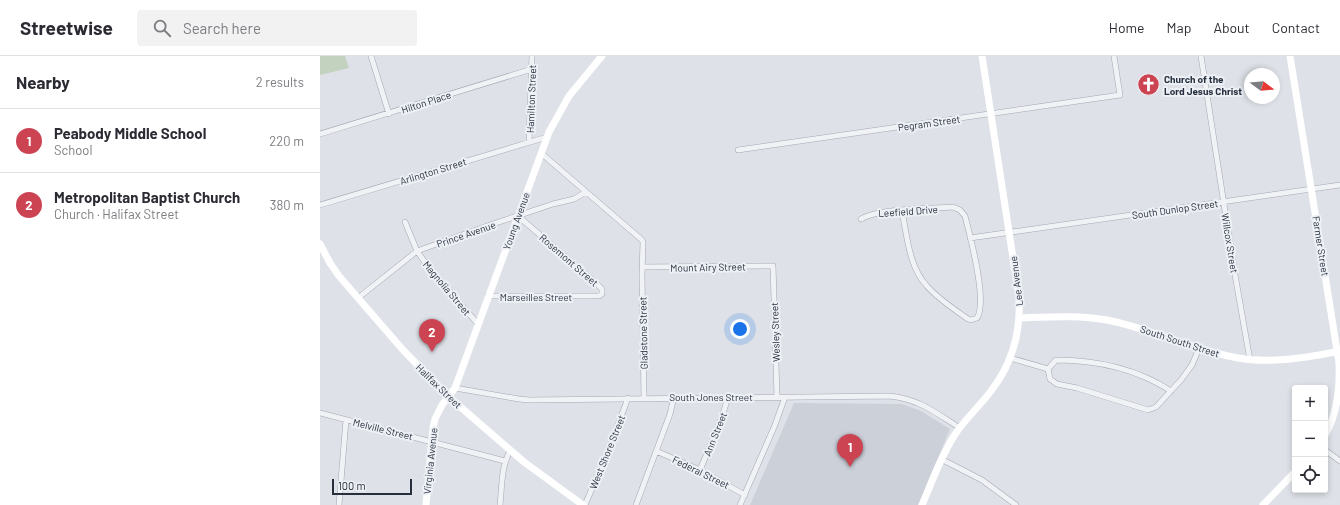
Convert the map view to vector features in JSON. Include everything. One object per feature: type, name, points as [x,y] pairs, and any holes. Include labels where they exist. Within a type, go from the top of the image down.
[{"type":"street","points":[[371,56],[389,114]]},
{"type":"street","name":"Hamilton Street","points":[[530,142],[532,56]]},
{"type":"street","name":"Young Avenue","points":[[449,397],[454,388],[547,137],[569,96],[602,56]]},
{"type":"street","name":"Lee Avenue","points":[[922,505],[941,460],[960,428],[991,392],[1010,358],[1019,318],[1019,297],[1010,233],[982,56]]},
{"type":"street","name":"Pegram Street","points":[[738,150],[1120,95],[1114,56]]},
{"type":"street","name":"Willcox Street","points":[[1201,56],[1250,360]]},
{"type":"street","name":"Farmer Street","points":[[1290,56],[1339,351],[1339,389],[1335,411],[1328,428]]},
{"type":"street","name":"Hilton Place","points":[[320,134],[532,69]]},
{"type":"street","name":"Arlington Street","points":[[320,205],[547,137]]},
{"type":"street","points":[[540,153],[642,240],[642,267]]},
{"type":"street","name":"South Dunlop Street","points":[[970,238],[1340,185]]},
{"type":"street","name":"Prince Avenue","points":[[358,298],[417,251],[459,235],[553,204],[574,199],[586,192]]},
{"type":"street","name":"Leefield Drive","points":[[861,219],[879,212],[957,208],[965,216],[970,238]]},
{"type":"street","points":[[902,210],[912,257],[917,272],[926,286],[933,293],[971,320],[977,318],[980,310],[979,285],[970,238]]},
{"type":"street","name":"Rosemont Street","points":[[518,216],[602,289],[603,292],[600,296],[584,296]]},
{"type":"street","name":"Magnolia Street","points":[[405,222],[417,251],[429,268],[478,324]]},
{"type":"street","name":"Halifax Street","points":[[320,244],[335,270],[358,298],[408,355],[449,397],[510,451],[584,505]]},
{"type":"street","name":"Mount Airy Street","points":[[642,267],[773,266]]},
{"type":"street","name":"Wesley Street","points":[[773,266],[777,397]]},
{"type":"street","name":"Gladstone Street","points":[[642,267],[644,398]]},
{"type":"street","name":"Marseilles Street","points":[[488,296],[584,296]]},
{"type":"street","name":"South South Street","points":[[1019,318],[1069,316],[1106,320],[1141,329],[1226,356],[1250,360],[1292,358],[1339,351]]},
{"type":"street","points":[[1048,369],[1050,379],[1057,384],[1077,388],[1148,410],[1156,408],[1181,380],[1192,365],[1199,348]]},
{"type":"street","points":[[1010,358],[1048,369]]},
{"type":"street","points":[[1048,369],[1056,360],[1070,360],[1101,364],[1139,374],[1160,384],[1170,391]]},
{"type":"street","name":"South Jones Street","points":[[454,388],[519,399],[898,397],[909,399],[925,405],[960,428]]},
{"type":"street","name":"Virginia Avenue","points":[[426,505],[435,419],[442,405],[449,397]]},
{"type":"street","name":"Ann Street","points":[[700,470],[722,418],[728,397]]},
{"type":"street","points":[[740,505],[775,425],[784,397]]},
{"type":"street","name":"West Shore Street","points":[[584,505],[611,444],[628,398]]},
{"type":"street","points":[[636,505],[670,414],[674,398]]},
{"type":"street","name":"Melville Street","points":[[320,413],[505,461]]},
{"type":"street","points":[[338,505],[346,420]]},
{"type":"street","points":[[500,505],[503,469],[510,451]]},
{"type":"street","name":"Federal Street","points":[[656,452],[700,470],[745,495]]},
{"type":"street","points":[[1328,452],[1340,461]]},
{"type":"street","points":[[941,460],[982,480],[1016,505]]},
{"type":"street","points":[[1263,505],[1292,475]]},
{"type":"shaded area","points":[[794,403],[902,404],[921,411],[950,429],[918,505],[750,505]]},
{"type":"green space","points":[[320,56],[345,56],[349,68],[320,75]]},
{"type":"place","name":"Church of the Lord Jesus Christ","points":[[1148,85]]},
{"type":"place","name":"Metropolitan Baptist Church","points":[[432,352]]},
{"type":"place","name":"Peabody Middle School","points":[[850,467]]}]
